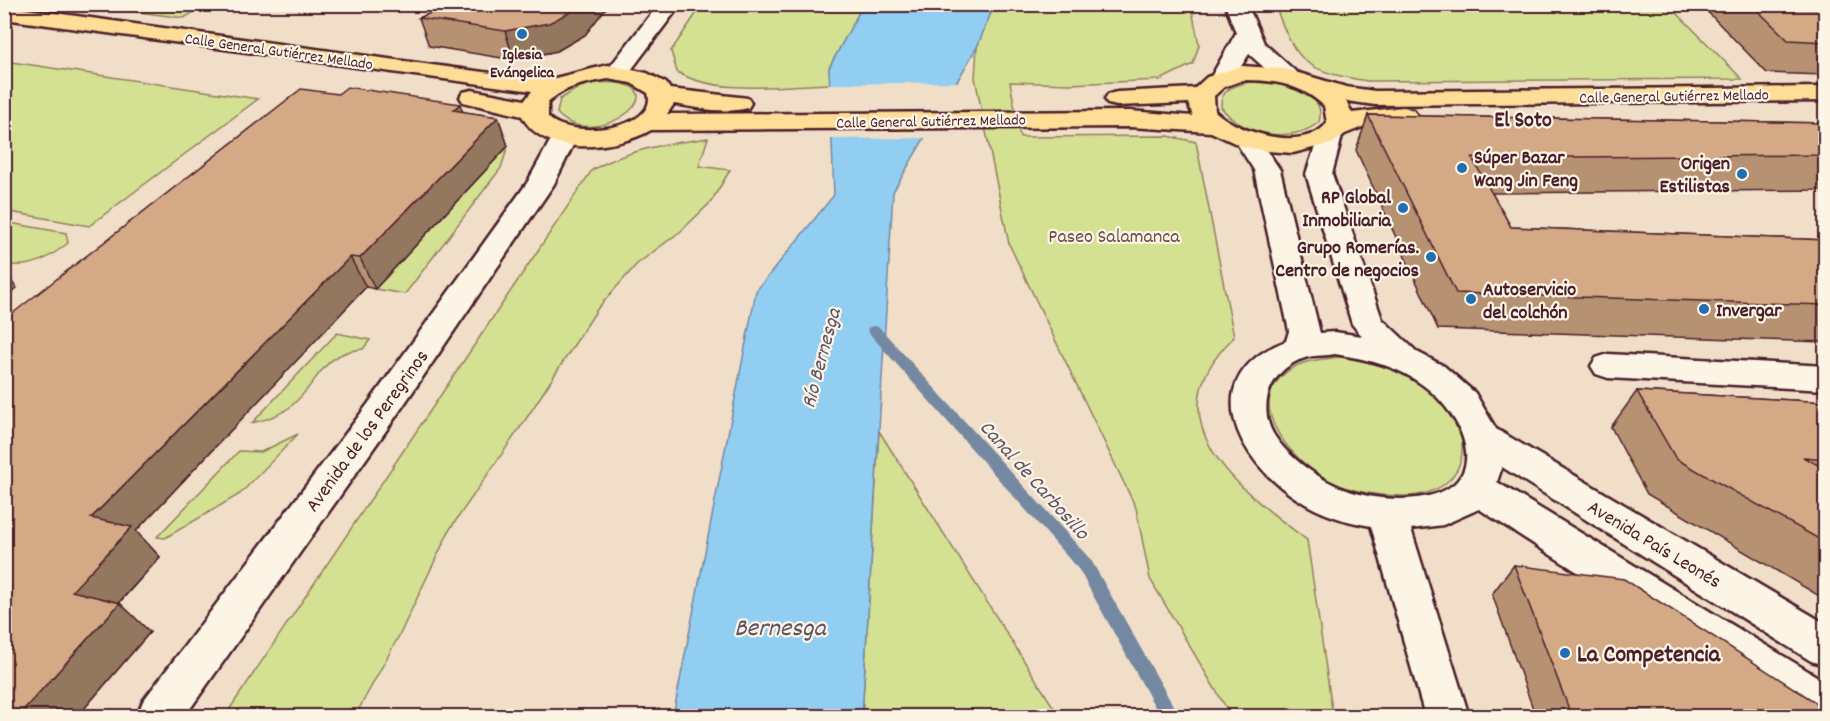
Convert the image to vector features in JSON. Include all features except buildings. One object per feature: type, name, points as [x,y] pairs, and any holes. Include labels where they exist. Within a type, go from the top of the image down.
[{"type":"main road","name":"Calle General Gutiérrez Mellado","points":[[4,12],[483,79],[554,86]]},
{"type":"main road","name":"Calle General Gutiérrez Mellado","points":[[4,29],[465,95],[515,105],[534,112]]},
{"type":"main road","points":[[617,73],[647,80],[660,95],[660,104],[654,115],[644,122],[607,136],[564,137],[546,132],[536,122],[534,112],[536,101],[554,86],[572,79],[617,73]]},
{"type":"main road","name":"Calle General Gutiérrez Mellado","points":[[1222,77],[1264,73],[1345,94],[1375,98],[1826,94]]},
{"type":"main road","points":[[1217,125],[1201,107],[1201,95],[1208,84],[1222,77]]},
{"type":"main road","points":[[1298,80],[1326,94],[1338,105],[1342,117],[1334,132]]},
{"type":"main road","name":"Calle General Gutiérrez Mellado","points":[[660,95],[726,113]]},
{"type":"main road","name":"Calle General Gutiérrez Mellado","points":[[644,122],[726,113],[1015,110],[1201,95]]},
{"type":"main road","name":"Calle General Gutiérrez Mellado","points":[[1015,110],[1217,125],[1247,139],[1293,145],[1313,143],[1359,119],[1387,115],[1826,112]]},
{"type":"street","points":[[617,73],[671,4]]},
{"type":"street","points":[[1236,4],[1246,34],[1265,61],[1298,80]]},
{"type":"street","points":[[1222,77],[1236,56],[1246,34]]},
{"type":"street","points":[[1334,132],[1318,174],[1368,324],[1411,362],[1444,383],[1471,410],[1485,439],[1487,465],[1476,488],[1455,504],[1424,514],[1387,514],[1349,506],[1311,490],[1278,464],[1256,435],[1248,405],[1253,379],[1272,360],[1300,347],[1344,345],[1373,348],[1411,362]]},
{"type":"street","name":"Avenida de los Peregrinos","points":[[159,717],[393,394],[540,184],[564,137]]},
{"type":"street","points":[[1247,139],[1268,170],[1305,331],[1300,347]]},
{"type":"street","points":[[1608,366],[1826,378]]},
{"type":"street","name":"Avenida País Leonés","points":[[1485,439],[1826,647]]},
{"type":"street","points":[[1476,488],[1826,707]]},
{"type":"street","points":[[1387,514],[1447,717]]},
{"type":"green space","points":[[85,5],[206,5],[184,18]]},
{"type":"green space","points":[[702,5],[863,5],[829,68],[831,84],[731,87],[693,79],[677,72],[671,51]]},
{"type":"green space","name":"Paseo Salamanca","points":[[994,5],[1191,5],[1199,45],[1193,64],[1160,80],[1070,84],[1010,82],[1020,137],[1168,136],[1196,142],[1234,337],[1209,368],[1199,397],[1201,425],[1213,451],[1232,476],[1255,499],[1307,540],[1333,716],[1231,716],[1150,579],[1136,508],[1009,244],[975,78],[977,47]]},
{"type":"green space","points":[[1275,5],[1669,5],[1742,79],[1367,81],[1329,73],[1306,61],[1290,40]]},
{"type":"green space","points":[[5,61],[258,99],[89,226],[5,211]]},
{"type":"green space","points":[[1249,82],[1271,83],[1307,94],[1315,101],[1320,111],[1319,122],[1308,129],[1281,135],[1267,134],[1241,124],[1221,107],[1221,101],[1229,89]]},
{"type":"green space","points":[[594,83],[623,84],[636,91],[637,101],[628,112],[612,121],[593,126],[574,124],[557,113],[560,99],[580,87]]},
{"type":"green space","points":[[708,138],[699,166],[730,170],[711,202],[681,231],[637,264],[598,308],[526,419],[450,529],[400,634],[355,716],[225,716],[592,170],[634,152]]},
{"type":"green space","points":[[508,146],[501,168],[405,294],[375,289]]},
{"type":"green space","points":[[4,222],[66,233],[68,243],[53,254],[31,264],[5,264]]},
{"type":"green space","points":[[337,333],[370,340],[363,349],[349,351],[329,363],[300,398],[286,410],[252,423]]},
{"type":"green space","points":[[1340,357],[1398,371],[1429,389],[1445,404],[1456,421],[1461,438],[1462,455],[1456,471],[1445,484],[1428,492],[1405,496],[1372,494],[1351,489],[1321,476],[1296,456],[1285,443],[1270,413],[1270,399],[1275,384],[1288,371],[1300,364]]},
{"type":"green space","points":[[879,431],[1059,716],[862,716]]},
{"type":"green space","points":[[298,434],[240,494],[165,538],[157,537],[239,451],[261,452]]},
{"type":"water","name":"Bernesga","points":[[863,5],[994,5],[977,47],[893,192],[862,716],[673,716],[756,291],[834,195],[829,68]]},
{"type":"pier","points":[[960,82],[928,138],[829,139],[828,84]]},
{"type":"waterway","name":"Canal de Carbosillo","points":[[874,330],[1085,565],[1170,716]]},
{"type":"place","name":"Iglesia Evángelica","points":[[522,34]]},
{"type":"place","name":"Súper Bazar Wang Jin Feng","points":[[1462,168]]},
{"type":"place","name":"Origen Estilistas","points":[[1742,174]]},
{"type":"place","name":"RP Global Inmobiliaria","points":[[1403,208]]},
{"type":"place","name":"Grupo Romerías. Centro de negocios","points":[[1431,257]]},
{"type":"place","name":"Autoservicio del colchón","points":[[1471,299]]},
{"type":"place","name":"Invergar","points":[[1704,309]]},
{"type":"place","name":"La Competencia","points":[[1565,653]]},
{"type":"district","name":"El Soto","points":[[1523,118]]},
{"type":"water label","name":"Río Bernesga","points":[[820,358]]}]
